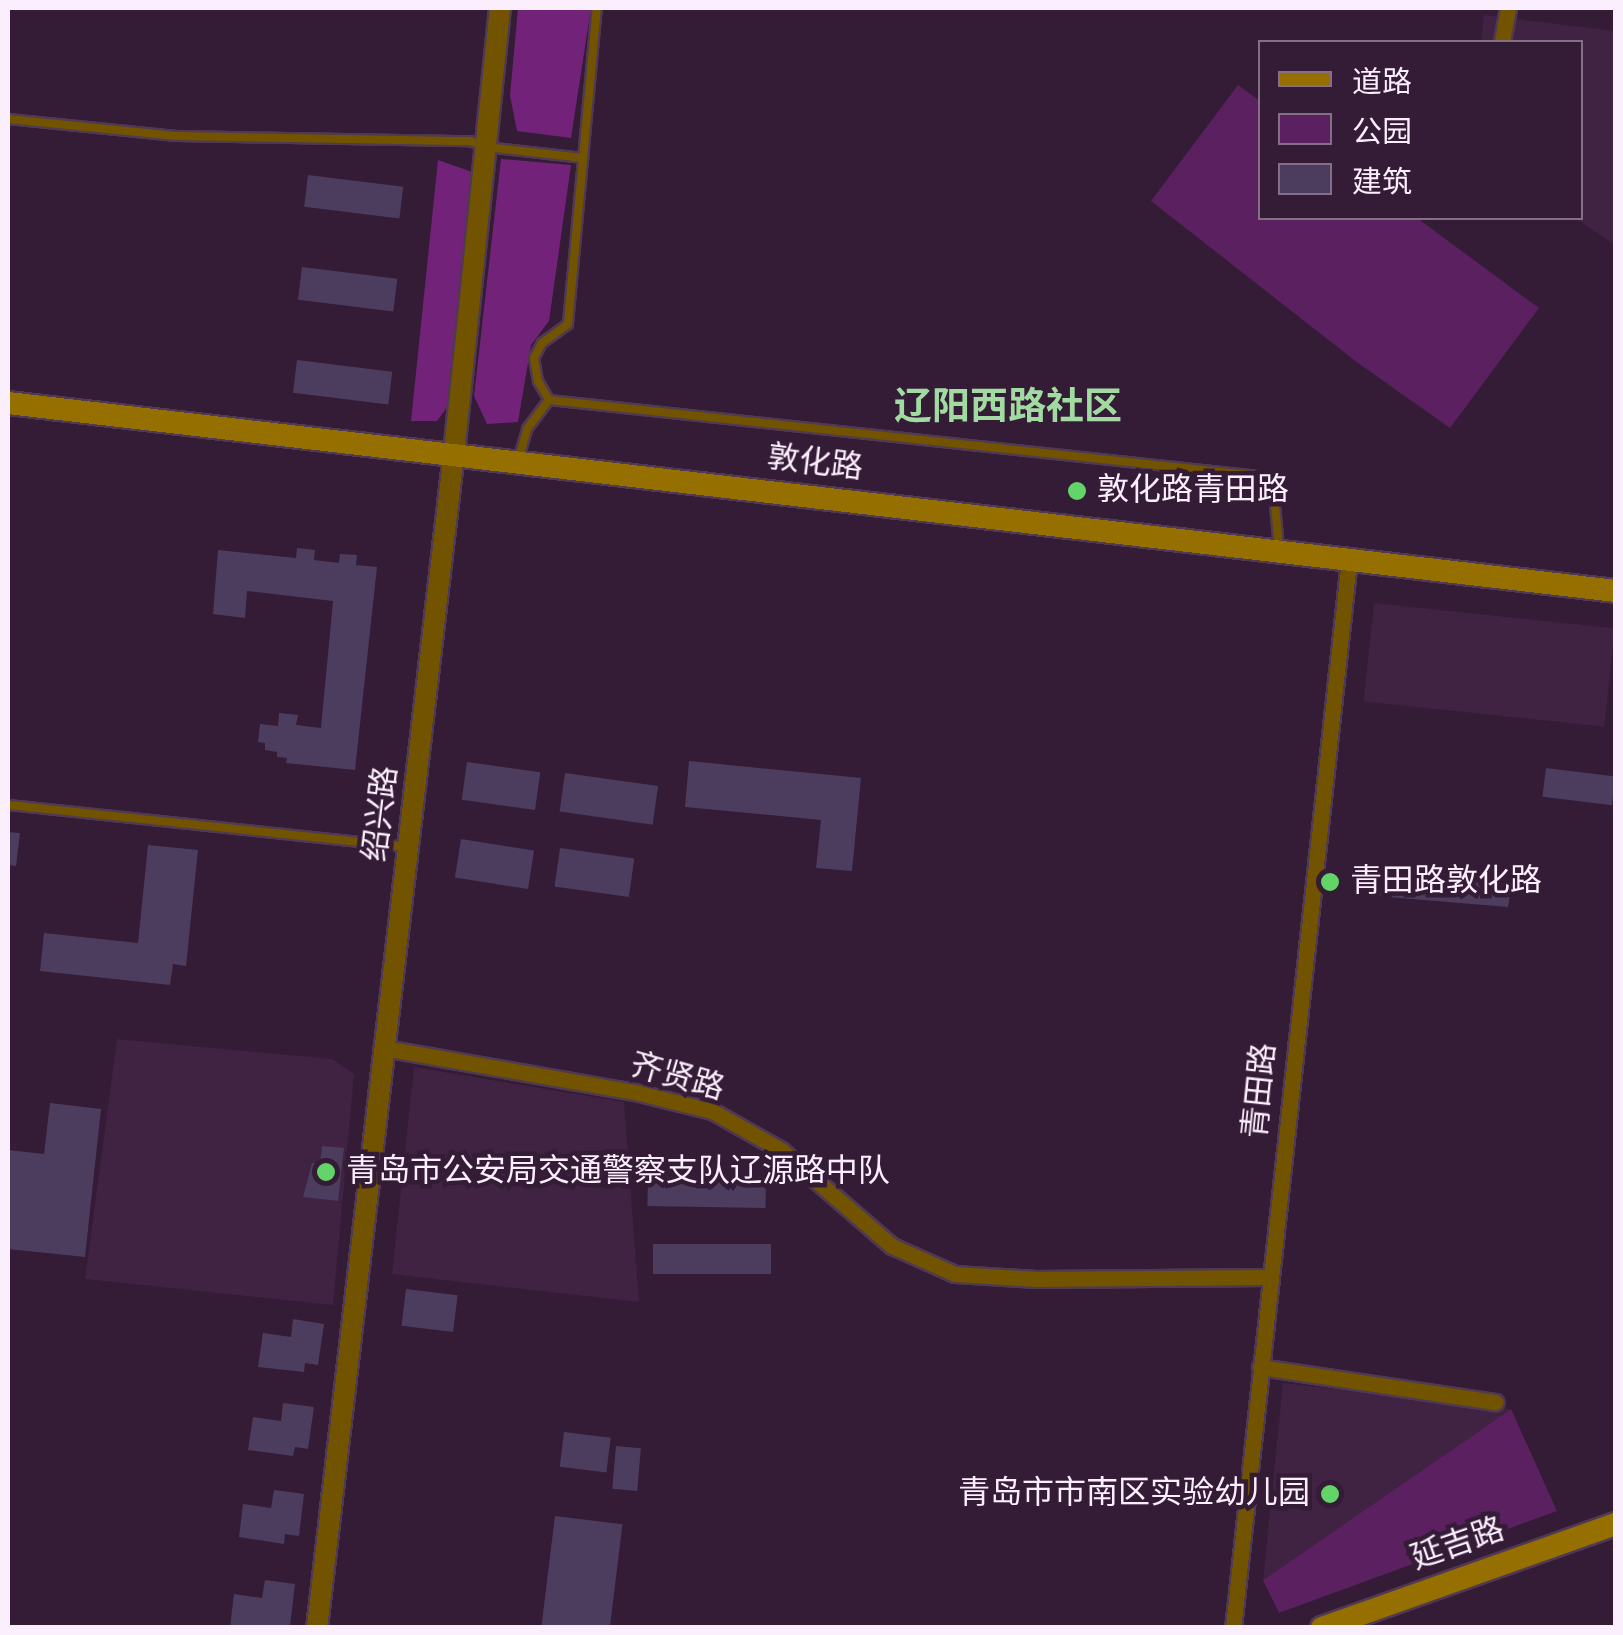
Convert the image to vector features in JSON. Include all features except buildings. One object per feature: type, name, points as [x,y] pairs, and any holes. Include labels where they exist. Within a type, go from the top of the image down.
[{"type":"main road","name":"敦化路","points":[[8,403],[1616,591]]},
{"type":"main road","name":"延吉路","points":[[1322,1628],[1616,1524]]},
{"type":"street","name":"绍兴路","points":[[317,1628],[454,453],[500,8]]},
{"type":"street","points":[[1502,40],[1508,8]]},
{"type":"street","name":"青田路","points":[[1233,1628],[1349,560]]},
{"type":"street","name":"齐贤路","points":[[384,1048],[639,1093],[712,1111],[780,1150],[892,1246],[954,1274],[1036,1279],[1268,1278]]},
{"type":"street","points":[[1260,1367],[1495,1402]]},
{"type":"lane","points":[[549,400],[538,381],[534,358],[542,343],[568,324],[596,8]]},
{"type":"lane","points":[[8,119],[176,136],[470,141],[486,147],[583,158]]},
{"type":"lane","points":[[518,460],[526,430],[549,400]]},
{"type":"lane","points":[[549,400],[1268,477],[1279,552]]},
{"type":"lane","points":[[8,805],[408,847]]},
{"type":"shaded area","points":[[518,8],[591,8],[571,138],[517,131],[510,96]]},
{"type":"shaded area","points":[[1484,15],[1615,31],[1615,245],[1578,220],[1583,220],[1583,40],[1481,40]]},
{"type":"shaded area","points":[[501,159],[571,165],[549,321],[531,345],[518,422],[487,424],[474,396]]},
{"type":"shaded area","points":[[438,160],[472,172],[451,402],[437,421],[411,421]]},
{"type":"shaded area","points":[[1374,603],[1615,628],[1604,727],[1364,701]]},
{"type":"shaded area","points":[[117,1039],[332,1059],[354,1074],[333,1305],[85,1279]]},
{"type":"shaded area","points":[[414,1067],[624,1102],[639,1302],[392,1274]]},
{"type":"shaded area","name":"青岛市市南区实验幼儿园","points":[[1283,1383],[1511,1409],[1263,1580]]},
{"type":"green space","points":[[1238,85],[1258,100],[1258,220],[1420,220],[1539,308],[1450,428],[1358,363],[1151,201]]},
{"type":"green space","points":[[1511,1409],[1557,1511],[1279,1613],[1263,1580]]},
{"type":"place","name":"敦化路青田路","points":[[1077,491]]},
{"type":"place","name":"青田路敦化路","points":[[1330,882]]},
{"type":"place","name":"青岛市公安局交通警察支队辽源路中队","points":[[326,1172]]},
{"type":"place","name":"青岛市市南区实验幼儿园","points":[[1330,1494]]},
{"type":"district","name":"辽阳西路社区","points":[[1008,408]]}]
